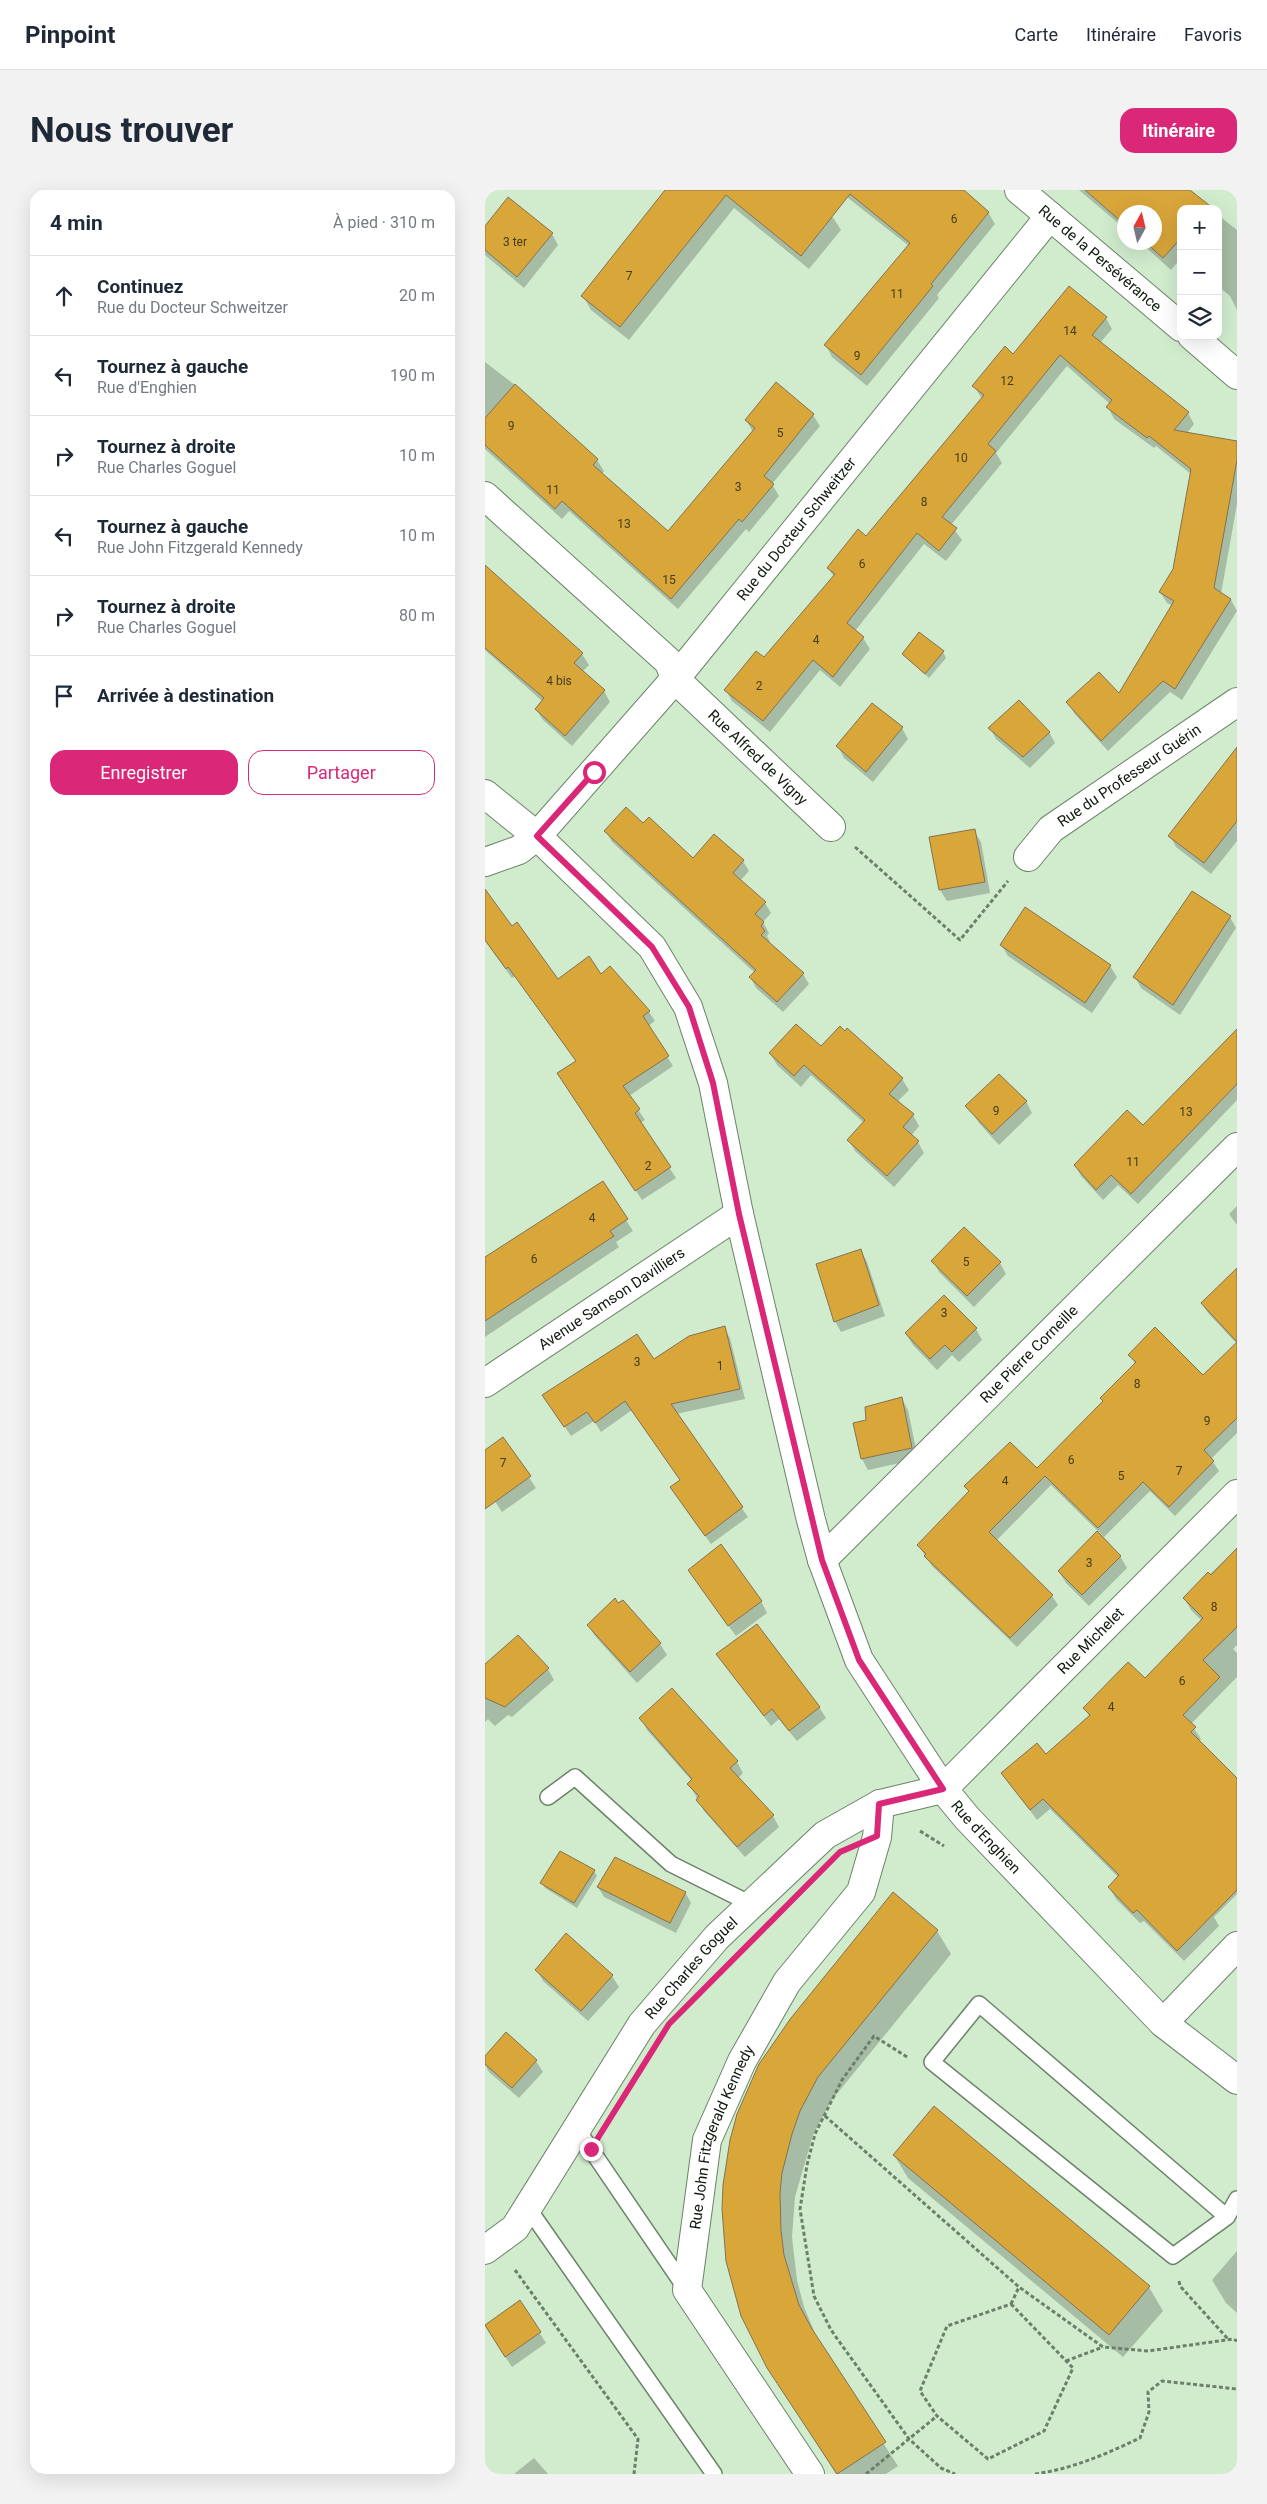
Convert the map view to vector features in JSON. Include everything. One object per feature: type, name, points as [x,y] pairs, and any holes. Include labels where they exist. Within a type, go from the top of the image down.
[{"type":"street","name":"Rue de la Persévérance","points":[[1019,190],[1177,324]]},
{"type":"street","name":"Rue du Docteur Schweitzer","points":[[485,862],[519,850],[537,836],[675,679],[1050,216]]},
{"type":"street","points":[[1197,340],[1237,374]]},
{"type":"street","name":"Rue Alfred de Vigny","points":[[485,496],[669,662],[675,679],[831,827]]},
{"type":"street","name":"Rue du Professeur Guérin","points":[[1028,857],[1051,829],[1237,702]]},
{"type":"street","name":"Rue d'Enghien","points":[[485,794],[537,836],[652,947],[689,1007],[713,1083],[739,1214],[822,1560],[859,1660],[943,1789],[1163,2023],[1237,2080]]},
{"type":"street","name":"Rue Pierre Corneille","points":[[822,1560],[1237,1147]]},
{"type":"street","name":"Avenue Samson Davilliers","points":[[485,1383],[739,1214]]},
{"type":"street","name":"Rue Michelet","points":[[943,1789],[1237,1494]]},
{"type":"street","name":"Rue Charles Goguel","points":[[490,2247],[515,2228],[642,2024],[717,1937],[825,1835],[879,1804],[943,1789]]},
{"type":"street","name":"Rue John Fitzgerald Kennedy","points":[[687,2290],[697,2201],[707,2140],[742,2061],[787,1982],[861,1892],[877,1836],[879,1804]]},
{"type":"street","points":[[1163,2023],[1237,1946]]},
{"type":"street","points":[[687,2290],[809,2474]]},
{"type":"lane","points":[[548,1797],[575,1776],[671,1864],[751,1904]]},
{"type":"lane","points":[[1227,2217],[979,2004],[932,2062],[1173,2256],[1227,2217],[1237,2200]]},
{"type":"lane","points":[[577,2128],[687,2290]]},
{"type":"lane","points":[[527,2208],[714,2474]]},
{"type":"path","points":[[831,827],[960,940],[1028,857]]},
{"type":"path","points":[[877,1836],[898,1828],[921,1831],[945,1846]]},
{"type":"path","points":[[932,2062],[917,2063],[874,2036],[842,2080],[815,2134],[807,2165],[800,2210],[814,2296],[831,2330],[909,2439],[941,2468],[955,2474]]},
{"type":"path","points":[[825,2116],[1019,2287],[1103,2347]]},
{"type":"path","points":[[490,2247],[638,2439],[634,2474]]},
{"type":"path","points":[[1173,2256],[1180,2286],[1228,2340]]},
{"type":"path","points":[[1011,2304],[1073,2368],[1044,2431],[988,2459],[937,2416],[920,2391],[947,2326],[1011,2304],[1019,2287]]},
{"type":"path","points":[[1065,2361],[1103,2347],[1148,2351],[1237,2340]]},
{"type":"path","points":[[1035,2474],[1056,2471],[1097,2457],[1140,2438],[1149,2412],[1148,2392],[1162,2380],[1237,2389]]},
{"type":"path","points":[[866,2474],[937,2416]]},
{"type":"building","points":[[665,190],[964,190],[989,212],[931,284],[933,286],[861,375],[824,345],[910,243],[850,194],[801,256],[726,195],[620,327],[581,296]]},
{"type":"building","points":[[1085,190],[1190,190],[1209,205],[1177,205],[1177,242],[1163,258],[1154,250],[1162,250],[1162,205],[1117,205],[1117,218]]},
{"type":"building","points":[[508,197],[553,233],[517,277],[485,250],[485,226]]},
{"type":"building","points":[[1069,286],[1107,317],[1092,335],[1189,412],[1174,430],[1237,441],[1237,460],[1214,588],[1231,599],[1175,689],[1163,681],[1101,741],[1066,702],[1099,672],[1119,693],[1174,601],[1159,592],[1173,569],[1191,469],[1149,436],[1147,438],[1106,407],[1112,400],[1060,355],[988,444],[996,451],[942,517],[957,528],[939,551],[917,533],[847,623],[864,637],[833,677],[813,660],[763,721],[724,690],[756,651],[764,657],[835,574],[827,568],[858,529],[866,536],[984,395],[972,386],[1005,346],[1013,354]]},
{"type":"building","points":[[776,382],[814,414],[764,476],[774,484],[742,522],[739,519],[671,599],[562,501],[555,509],[485,445],[485,418],[515,384],[598,459],[593,465],[668,531],[755,428],[745,420]]},
{"type":"building","points":[[485,565],[583,653],[574,663],[605,690],[565,736],[535,709],[544,698],[485,648]]},
{"type":"building","points":[[919,632],[944,651],[925,674],[902,654]]},
{"type":"building","points":[[1019,700],[1050,732],[1023,757],[988,728]]},
{"type":"building","points":[[872,703],[903,727],[866,772],[836,746]]},
{"type":"building","points":[[1237,747],[1237,821],[1204,863],[1168,836]]},
{"type":"building","points":[[626,807],[643,823],[649,817],[693,858],[714,834],[744,860],[733,873],[766,902],[755,914],[764,922],[761,926],[765,931],[761,935],[804,973],[777,1002],[749,977],[756,970],[604,831]]},
{"type":"building","points":[[975,829],[985,882],[939,890],[929,837]]},
{"type":"building","points":[[485,889],[512,926],[517,922],[558,979],[589,956],[601,974],[610,966],[650,1011],[643,1016],[669,1056],[623,1086],[640,1109],[635,1113],[671,1167],[635,1191],[557,1073],[576,1061],[508,967],[506,969],[485,940]]},
{"type":"building","points":[[1192,891],[1231,916],[1173,1005],[1133,977]]},
{"type":"building","points":[[1025,907],[1111,965],[1085,1003],[1000,945]]},
{"type":"building","points":[[796,1024],[821,1046],[840,1026],[845,1031],[847,1028],[903,1078],[889,1094],[914,1114],[903,1127],[919,1141],[887,1176],[847,1140],[865,1120],[804,1065],[794,1076],[769,1053]]},
{"type":"building","points":[[1237,1029],[1237,1084],[1131,1194],[1111,1175],[1096,1190],[1074,1165],[1127,1110],[1143,1125]]},
{"type":"building","points":[[999,1074],[1027,1101],[992,1134],[965,1106]]},
{"type":"building","points":[[603,1181],[628,1219],[610,1231],[614,1236],[485,1321],[485,1257]]},
{"type":"building","points":[[964,1227],[1001,1262],[967,1296],[931,1261]]},
{"type":"building","points":[[861,1249],[879,1305],[834,1322],[816,1264]]},
{"type":"building","points":[[1237,1268],[1237,1342],[1201,1303]]},
{"type":"building","points":[[944,1295],[977,1328],[952,1352],[945,1345],[930,1359],[905,1333]]},
{"type":"building","points":[[725,1326],[740,1389],[671,1404],[743,1507],[705,1536],[670,1487],[680,1480],[625,1401],[595,1423],[587,1412],[564,1427],[542,1395],[637,1334],[654,1359],[689,1336]]},
{"type":"building","points":[[1155,1327],[1203,1375],[1237,1342],[1237,1418],[1204,1450],[1214,1461],[1169,1507],[1143,1482],[1098,1528],[1045,1476],[989,1532],[1053,1595],[1010,1638],[924,1556],[926,1554],[917,1545],[969,1491],[964,1486],[1010,1442],[1037,1468],[1103,1401],[1100,1398],[1136,1362],[1128,1355]]},
{"type":"building","points":[[902,1397],[912,1448],[861,1459],[853,1423],[866,1420],[865,1407]]},
{"type":"building","points":[[503,1437],[531,1476],[485,1509],[485,1450]]},
{"type":"building","points":[[1097,1531],[1121,1556],[1082,1595],[1058,1571]]},
{"type":"building","points":[[721,1544],[762,1601],[728,1626],[688,1570]]},
{"type":"building","points":[[1237,1548],[1237,1627],[1203,1660],[1220,1677],[1183,1715],[1196,1727],[1191,1732],[1237,1778],[1237,1890],[1177,1951],[1137,1910],[1133,1913],[1108,1887],[1119,1875],[1043,1799],[1030,1810],[1001,1773],[1037,1743],[1046,1754],[1090,1715],[1083,1708],[1128,1662],[1145,1678],[1203,1618],[1183,1598],[1208,1572],[1211,1575]]},
{"type":"building","points":[[615,1598],[618,1603],[623,1600],[661,1643],[630,1672],[587,1625]]},
{"type":"building","points":[[757,1624],[820,1707],[789,1731],[772,1709],[764,1716],[716,1654]]},
{"type":"building","points":[[518,1635],[549,1668],[505,1707],[485,1698],[485,1664]]},
{"type":"building","points":[[672,1688],[738,1761],[730,1768],[774,1815],[737,1847],[696,1800],[699,1796],[687,1784],[692,1779],[639,1718]]},
{"type":"building","points":[[560,1851],[595,1870],[574,1903],[540,1883]]},
{"type":"building","points":[[615,1857],[686,1892],[670,1923],[597,1887]]},
{"type":"building","points":[[893,1892],[938,1930],[818,2077],[800,2111],[792,2134],[782,2173],[780,2193],[784,2255],[799,2305],[812,2329],[886,2442],[837,2474],[767,2368],[741,2316],[726,2261],[722,2209],[723,2185],[730,2140],[737,2114],[759,2064],[791,2018]]},
{"type":"building","points":[[566,1933],[613,1975],[581,2011],[535,1970]]},
{"type":"building","points":[[506,2032],[537,2060],[512,2088],[485,2064],[485,2056]]},
{"type":"building","points":[[934,2106],[1150,2286],[1109,2335],[893,2155]]},
{"type":"building","points":[[520,2300],[541,2332],[505,2357],[485,2325]]},
{"type":"route","points":[[591,2149],[669,2024],[840,1852],[877,1836],[879,1804],[943,1789],[859,1660],[822,1560],[739,1214],[713,1083],[689,1007],[652,947],[537,836],[594,772]]}]
